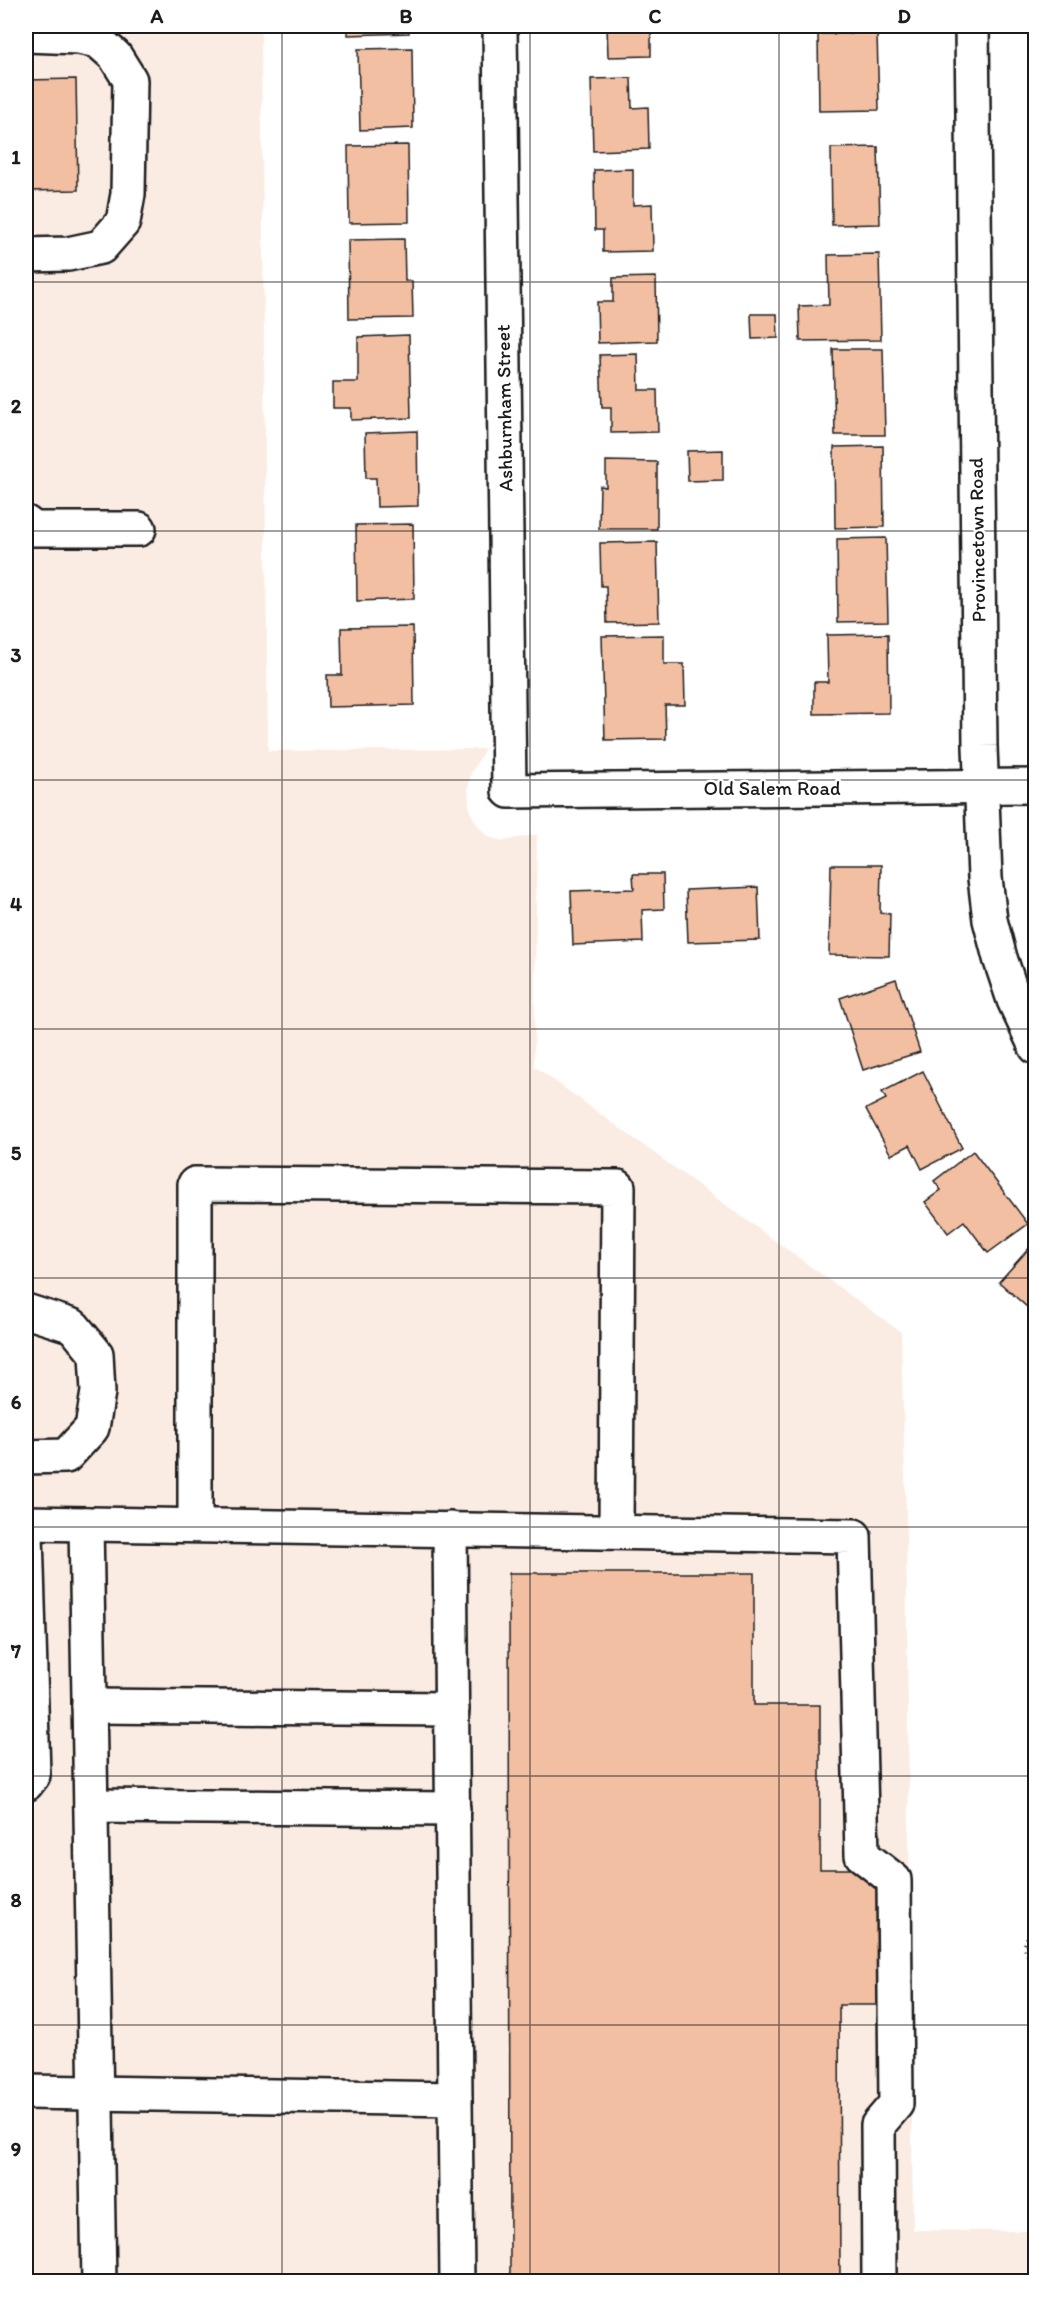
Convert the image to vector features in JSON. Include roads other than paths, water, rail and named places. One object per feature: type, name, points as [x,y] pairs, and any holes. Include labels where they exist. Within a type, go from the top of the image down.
[{"type":"street","name":"Ashburnham Street","points":[[500,26],[509,791]]},
{"type":"street","name":"Provincetown Road","points":[[972,26],[981,787],[985,878],[990,920],[1000,958],[1014,1000],[1035,1047]]},
{"type":"street","points":[[26,35],[79,37],[98,41],[115,56],[130,80],[128,194],[123,222],[101,247],[68,255],[26,255]]},
{"type":"street","points":[[26,523],[34,529],[139,529]]},
{"type":"street","name":"Old Salem Road","points":[[509,791],[1035,786]]},
{"type":"street","points":[[195,1525],[195,1184],[618,1187],[616,1532]]},
{"type":"street","points":[[26,1311],[73,1326],[96,1354],[98,1392],[92,1428],[66,1456],[26,1457]]},
{"type":"street","points":[[26,1523],[854,1536],[862,1855],[894,1880],[896,2104],[878,2125],[879,2282]]},
{"type":"street","points":[[86,1524],[99,2282]]},
{"type":"street","points":[[450,1529],[457,2282]]},
{"type":"street","points":[[26,1534],[33,1774],[26,1784]]},
{"type":"street","points":[[89,1706],[452,1709]]},
{"type":"street","points":[[91,1806],[453,1809]]},
{"type":"street","points":[[26,2092],[95,2095],[455,2099]]}]
